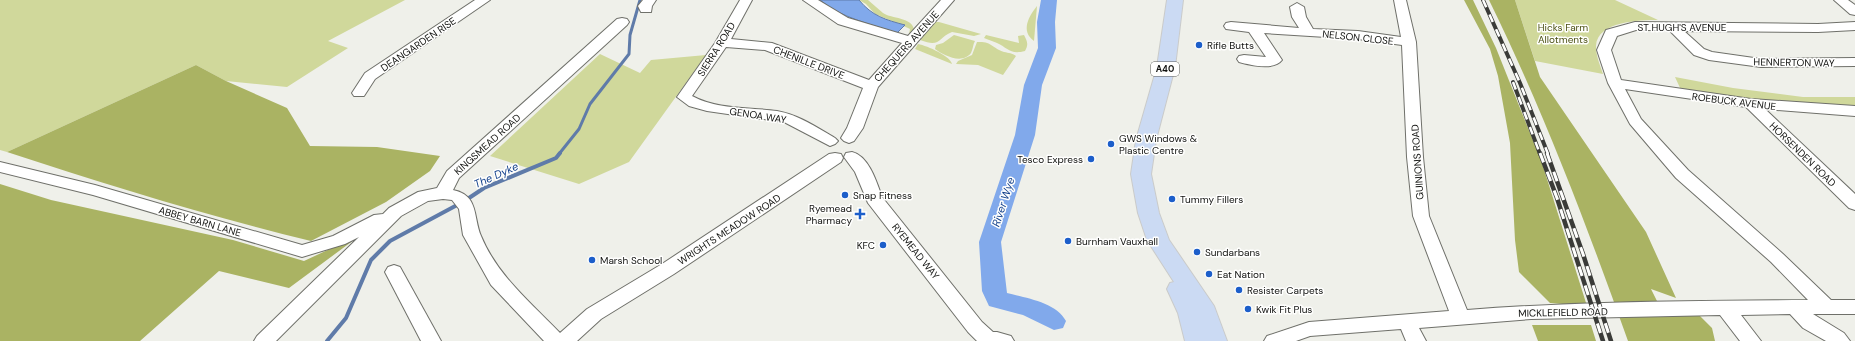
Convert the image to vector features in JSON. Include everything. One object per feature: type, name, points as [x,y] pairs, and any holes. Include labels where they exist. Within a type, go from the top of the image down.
[{"type":"main road","name":"A40","points":[[1175,0],[1166,66],[1147,136],[1141,167],[1154,232],[1163,251],[1169,256],[1206,312],[1215,341]]},
{"type":"main road","name":"A40","points":[[1163,251],[1162,256],[1190,314],[1197,341]]},
{"type":"street","name":"DEANGARDEN RISE","points":[[358,93],[365,76],[484,0]]},
{"type":"street","name":"SIERRA ROAD","points":[[684,97],[722,43],[746,0]]},
{"type":"street","name":"CHEQUERS AVENUE","points":[[849,138],[855,128],[871,86],[948,0]]},
{"type":"street","name":"GUINIONS ROAD","points":[[1400,0],[1409,42],[1415,158],[1421,216],[1461,317]]},
{"type":"street","points":[[1840,0],[1855,11]]},
{"type":"street","points":[[813,2],[843,20],[910,41]]},
{"type":"street","name":"NELSON CLOSE","points":[[1297,7],[1299,17],[1308,32]]},
{"type":"street","name":"KINGSMEAD ROAD","points":[[456,199],[453,175],[622,22]]},
{"type":"street","name":"NELSON CLOSE","points":[[1231,26],[1254,29],[1358,35],[1409,42]]},
{"type":"street","name":"ST HUGH'S AVENUE","points":[[1827,308],[1778,258],[1682,174],[1635,121],[1615,83],[1604,50],[1611,33],[1635,26],[1811,28],[1855,26]]},
{"type":"street","name":"HENNERTON WAY","points":[[1672,26],[1698,52],[1708,56],[1761,63],[1855,62]]},
{"type":"street","points":[[1244,59],[1271,62],[1275,60],[1254,29]]},
{"type":"street","name":"CHENILLE DRIVE","points":[[722,43],[767,46],[871,86]]},
{"type":"street","name":"ROEBUCK AVENUE","points":[[1615,83],[1751,103],[1855,111]]},
{"type":"street","name":"GENOA WAY","points":[[684,97],[692,103],[742,113],[789,119],[830,141]]},
{"type":"street","name":"HORSENDEN ROAD","points":[[1751,103],[1855,204]]},
{"type":"street","points":[[830,141],[837,138],[849,138],[856,142],[859,148],[844,158]]},
{"type":"street","name":"RYEMEAD WAY","points":[[830,141],[825,150],[830,156],[844,158],[858,163],[866,178],[874,199],[975,327],[993,341]]},
{"type":"street","name":"WRIGHTS MEADOW ROAD","points":[[564,341],[594,314],[668,270],[844,158]]},
{"type":"street","name":"ABBEY BARN LANE","points":[[0,168],[95,190],[302,251],[339,240],[395,212]]},
{"type":"street","points":[[264,341],[395,212],[424,196],[456,199],[472,235],[497,280],[556,341]]},
{"type":"street","points":[[394,272],[432,341]]},
{"type":"street","name":"MICKLEFIELD ROAD","points":[[1274,341],[1406,321],[1531,312],[1855,307]]},
{"type":"street","points":[[1725,308],[1751,341]]},
{"type":"street","points":[[1795,308],[1810,323],[1840,341]]},
{"type":"street","points":[[1406,321],[1416,341]]},
{"type":"green space","points":[[0,0],[405,0],[328,41],[348,48],[287,87],[226,81],[196,65],[7,152],[0,150]]},
{"type":"green space","points":[[859,0],[868,0],[883,13],[909,22],[914,29],[909,34],[910,29],[875,14],[866,4]]},
{"type":"green space","points":[[1464,0],[1473,0],[1496,48],[1542,163],[1587,306],[1550,303],[1519,272],[1515,240],[1510,143],[1498,76],[1490,49]]},
{"type":"green space","points":[[1489,0],[1515,0],[1540,77],[1646,232],[1676,298],[1651,289],[1657,301],[1635,303],[1699,315],[1712,328],[1715,341],[1628,341],[1597,255],[1546,126]]},
{"type":"green space","name":"Hicks Farm Allotments","points":[[1515,0],[1615,0],[1658,20],[1621,24],[1604,31],[1598,38],[1596,46],[1597,57],[1603,74],[1535,61]]},
{"type":"green space","points":[[1037,6],[1034,41],[1027,33],[1027,24],[1031,14]]},
{"type":"green space","points":[[936,22],[981,34],[974,36],[952,32],[935,43],[920,40]]},
{"type":"green space","points":[[954,35],[975,41],[971,53],[967,57],[958,59],[953,58],[935,49],[936,45],[943,43]]},
{"type":"green space","points":[[986,35],[1019,43],[1018,36],[1024,35],[1027,41],[1027,46],[1025,51],[1012,52],[997,43],[984,38]]},
{"type":"green space","points":[[977,42],[989,44],[1004,52],[1016,56],[1003,75],[978,65],[956,64],[958,61],[972,55]]},
{"type":"green space","points":[[918,44],[933,49],[947,58],[952,64],[915,49]]},
{"type":"green space","points":[[600,54],[640,73],[651,60],[706,55],[629,162],[579,184],[490,156]]},
{"type":"green space","points":[[196,65],[226,81],[287,108],[310,146],[377,147],[440,156],[430,171],[386,202],[311,241],[158,200],[7,152]]},
{"type":"green space","points":[[1675,77],[1733,88],[1803,97],[1855,97],[1855,109],[1745,100],[1681,90]]},
{"type":"green space","points":[[0,184],[51,200],[233,240],[304,261],[362,234],[289,288],[219,271],[140,341],[0,341]]},
{"type":"green space","points":[[1532,325],[1591,325],[1596,341],[1538,341]]},
{"type":"water","points":[[820,0],[859,0],[874,14],[905,25],[897,33],[847,16]]},
{"type":"waterway","name":"The Dyke","points":[[559,154],[579,129],[590,104],[629,54],[630,35],[640,0]]},
{"type":"waterway","name":"River Wye","points":[[1049,0],[1046,22],[1047,48],[1033,85],[1025,135],[990,242],[994,291],[998,300],[1030,308],[1054,321]]},
{"type":"waterway","name":"The Dyke","points":[[466,200],[484,188],[556,158],[560,153]]},
{"type":"waterway","name":"The Dyke","points":[[327,341],[346,318],[371,260],[390,241],[459,204]]},
{"type":"railway","points":[[1483,0],[1520,83],[1548,154]]},
{"type":"railway","points":[[1513,82],[1540,154]]},
{"type":"railway","points":[[1540,153],[1557,198],[1603,341]]},
{"type":"railway","points":[[1547,153],[1583,254],[1611,341]]},
{"type":"place","name":"Rifle Butts","points":[[1199,45]]},
{"type":"place","name":"GWS Windows & Plastic Centre","points":[[1111,144]]},
{"type":"place","name":"Tesco Express","points":[[1091,159]]},
{"type":"place","name":"Snap Fitness","points":[[845,195]]},
{"type":"place","name":"Tummy Fillers","points":[[1172,199]]},
{"type":"place","name":"Ryemead Pharmacy","points":[[860,214]]},
{"type":"place","name":"Burnham Vauxhall","points":[[1068,241]]},
{"type":"place","name":"KFC","points":[[883,245]]},
{"type":"place","name":"Sundarbans","points":[[1197,252]]},
{"type":"place","name":"Marsh School","points":[[592,260]]},
{"type":"place","name":"Eat Nation","points":[[1209,274]]},
{"type":"place","name":"Resister Carpets","points":[[1239,290]]},
{"type":"place","name":"Kwik Fit Plus","points":[[1248,309]]}]
